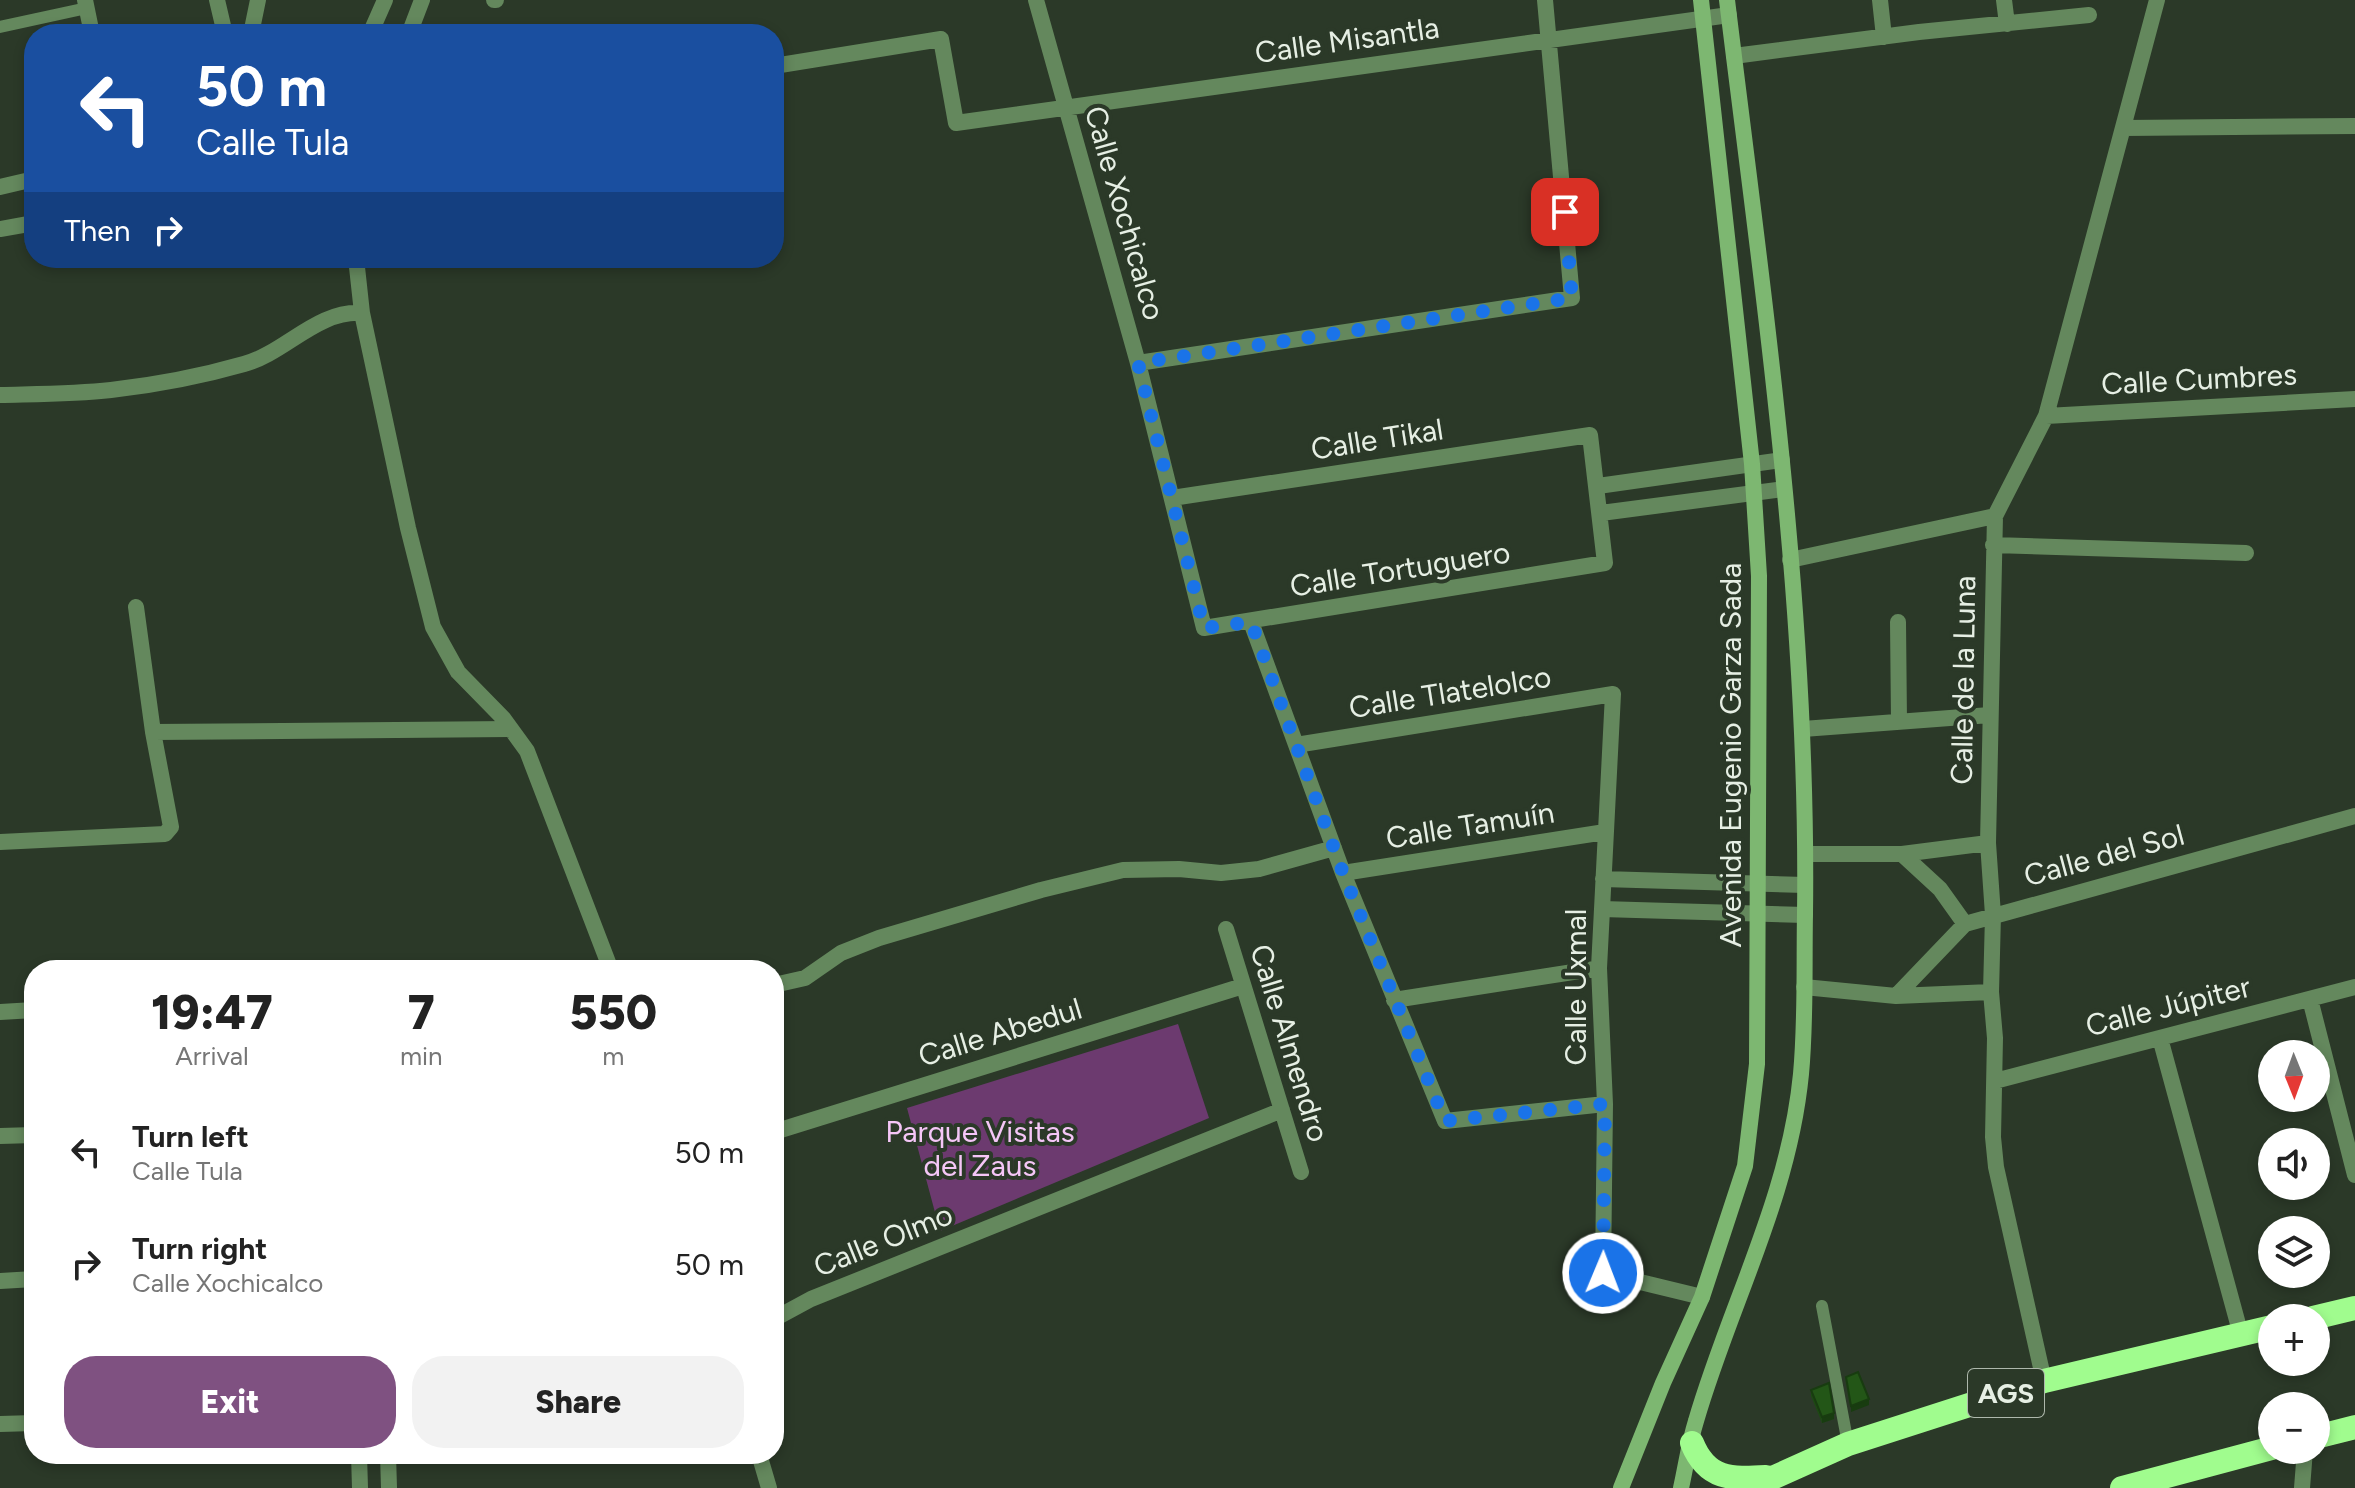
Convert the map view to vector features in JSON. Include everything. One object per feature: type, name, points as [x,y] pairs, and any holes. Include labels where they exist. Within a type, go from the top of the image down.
[{"type":"highway","points":[[2330,1314],[2355,1308]]},
{"type":"highway","name":"AGS","points":[[1750,1488],[1848,1444],[2044,1381],[2258,1331]]},
{"type":"highway","points":[[2330,1433],[2355,1427]]},
{"type":"highway","points":[[1692,1443],[1698,1458],[1711,1470],[1734,1479],[1773,1476]]},
{"type":"highway","points":[[2122,1488],[2258,1452]]},
{"type":"main road","name":"Avenida Eugenio Garza Sada","points":[[1621,1488],[1702,1297],[1745,1166],[1757,1064],[1759,576],[1752,464],[1701,0]]},
{"type":"main road","name":"Avenida Eugenio Garza Sada","points":[[1681,1488],[1695,1424],[1775,1203],[1790,1142],[1801,1074],[1804,987],[1806,854],[1803,729],[1790,560],[1782,460],[1728,8]]},
{"type":"street","points":[[217,0],[223,24]]},
{"type":"street","points":[[253,24],[258,0]]},
{"type":"street","points":[[374,24],[385,0]]},
{"type":"street","points":[[413,24],[422,0]]},
{"type":"street","name":"Calle Xochicalco","points":[[1036,0],[1138,363],[1204,628]]},
{"type":"street","points":[[1138,363],[1572,298],[1545,0]]},
{"type":"street","points":[[1880,0],[1884,37]]},
{"type":"street","points":[[2004,0],[2007,24]]},
{"type":"street","name":"Calle de la Luna","points":[[2044,1381],[1996,1167],[1995,1038],[1991,992],[1993,915],[1988,843],[1995,516],[2046,416],[2157,0]]},
{"type":"street","points":[[86,4],[90,24]]},
{"type":"street","name":"Calle Misantla","points":[[784,64],[941,39],[956,123],[1703,20],[1728,8]]},
{"type":"street","points":[[1734,56],[2089,15]]},
{"type":"street","points":[[2124,128],[2355,126]]},
{"type":"street","points":[[0,187],[24,181]]},
{"type":"street","points":[[0,229],[24,225]]},
{"type":"street","points":[[357,268],[362,313],[408,528],[433,627],[458,672],[511,729],[527,751],[601,960]]},
{"type":"street","points":[[0,395],[108,391],[247,363],[270,353],[320,322],[350,312],[362,313]]},
{"type":"street","name":"Calle Cumbres","points":[[2046,416],[2355,399]]},
{"type":"street","name":"Calle Tikal","points":[[1172,498],[1590,435],[1598,486]]},
{"type":"street","points":[[1782,460],[1598,486],[1601,513],[1784,489]]},
{"type":"street","name":"Calle Tortuguero","points":[[1204,628],[1605,563],[1601,513]]},
{"type":"street","points":[[1790,560],[1995,516]]},
{"type":"street","points":[[1993,545],[2246,553]]},
{"type":"street","points":[[0,842],[165,834],[171,827],[153,732],[136,607]]},
{"type":"street","points":[[1251,622],[1343,873],[1445,1121],[1605,1104]]},
{"type":"street","points":[[1898,622],[1899,722]]},
{"type":"street","name":"Calle Tlatelolco","points":[[1296,745],[1613,694]]},
{"type":"street","name":"Calle Uxmal","points":[[1613,694],[1599,968],[1605,1104],[1603,1273],[1702,1297]]},
{"type":"street","points":[[1803,729],[1990,715]]},
{"type":"street","points":[[153,732],[511,729]]},
{"type":"street","name":"Calle del Sol","points":[[1896,996],[1965,924],[2355,816]]},
{"type":"street","name":"Calle Tamuín","points":[[1343,873],[1605,832]]},
{"type":"street","points":[[1806,854],[1902,854],[1988,843]]},
{"type":"street","points":[[784,983],[805,978],[841,953],[879,938],[1041,890],[1123,870],[1179,869],[1221,873],[1259,869],[1334,848]]},
{"type":"street","points":[[1902,854],[1940,889],[1965,924]]},
{"type":"street","points":[[1603,879],[1805,885]]},
{"type":"street","points":[[1602,909],[1805,915]]},
{"type":"street","name":"Calle Almendro","points":[[1226,929],[1301,1172]]},
{"type":"street","points":[[1394,1000],[1599,968]]},
{"type":"street","name":"Calle Abedul","points":[[784,1129],[1243,986]]},
{"type":"street","points":[[1804,987],[1896,996],[1991,992]]},
{"type":"street","name":"Calle Júpiter","points":[[1995,1081],[2355,987]]},
{"type":"street","points":[[2310,999],[2355,1175]]},
{"type":"street","points":[[0,1012],[24,1011]]},
{"type":"street","points":[[2160,1038],[2241,1335]]},
{"type":"street","name":"Calle Olmo","points":[[784,1314],[811,1299],[1282,1110]]},
{"type":"street","points":[[0,1136],[24,1135]]},
{"type":"street","points":[[0,1281],[24,1280]]},
{"type":"street","points":[[0,1424],[24,1423]]},
{"type":"street","points":[[359,1464],[360,1488]]},
{"type":"street","points":[[388,1464],[389,1488]]},
{"type":"street","points":[[762,1464],[769,1488]]},
{"type":"street","points":[[2302,1488],[2304,1464]]},
{"type":"lane","points":[[0,27],[86,4]]},
{"type":"lane","points":[[1822,1306],[1848,1444]]},
{"type":"green space","name":"Parque Visitas del Zaus","points":[[1178,1024],[1209,1118],[940,1231],[907,1108]]},
{"type":"building","points":[[1858,1372],[1869,1399],[1851,1406],[1846,1377]]},
{"type":"building","points":[[1829,1383],[1834,1413],[1822,1417],[1811,1390]]},
{"type":"route","points":[[1565,212],[1572,298],[1138,363],[1204,628],[1251,622],[1343,873],[1445,1121],[1605,1104],[1603,1273]]}]
